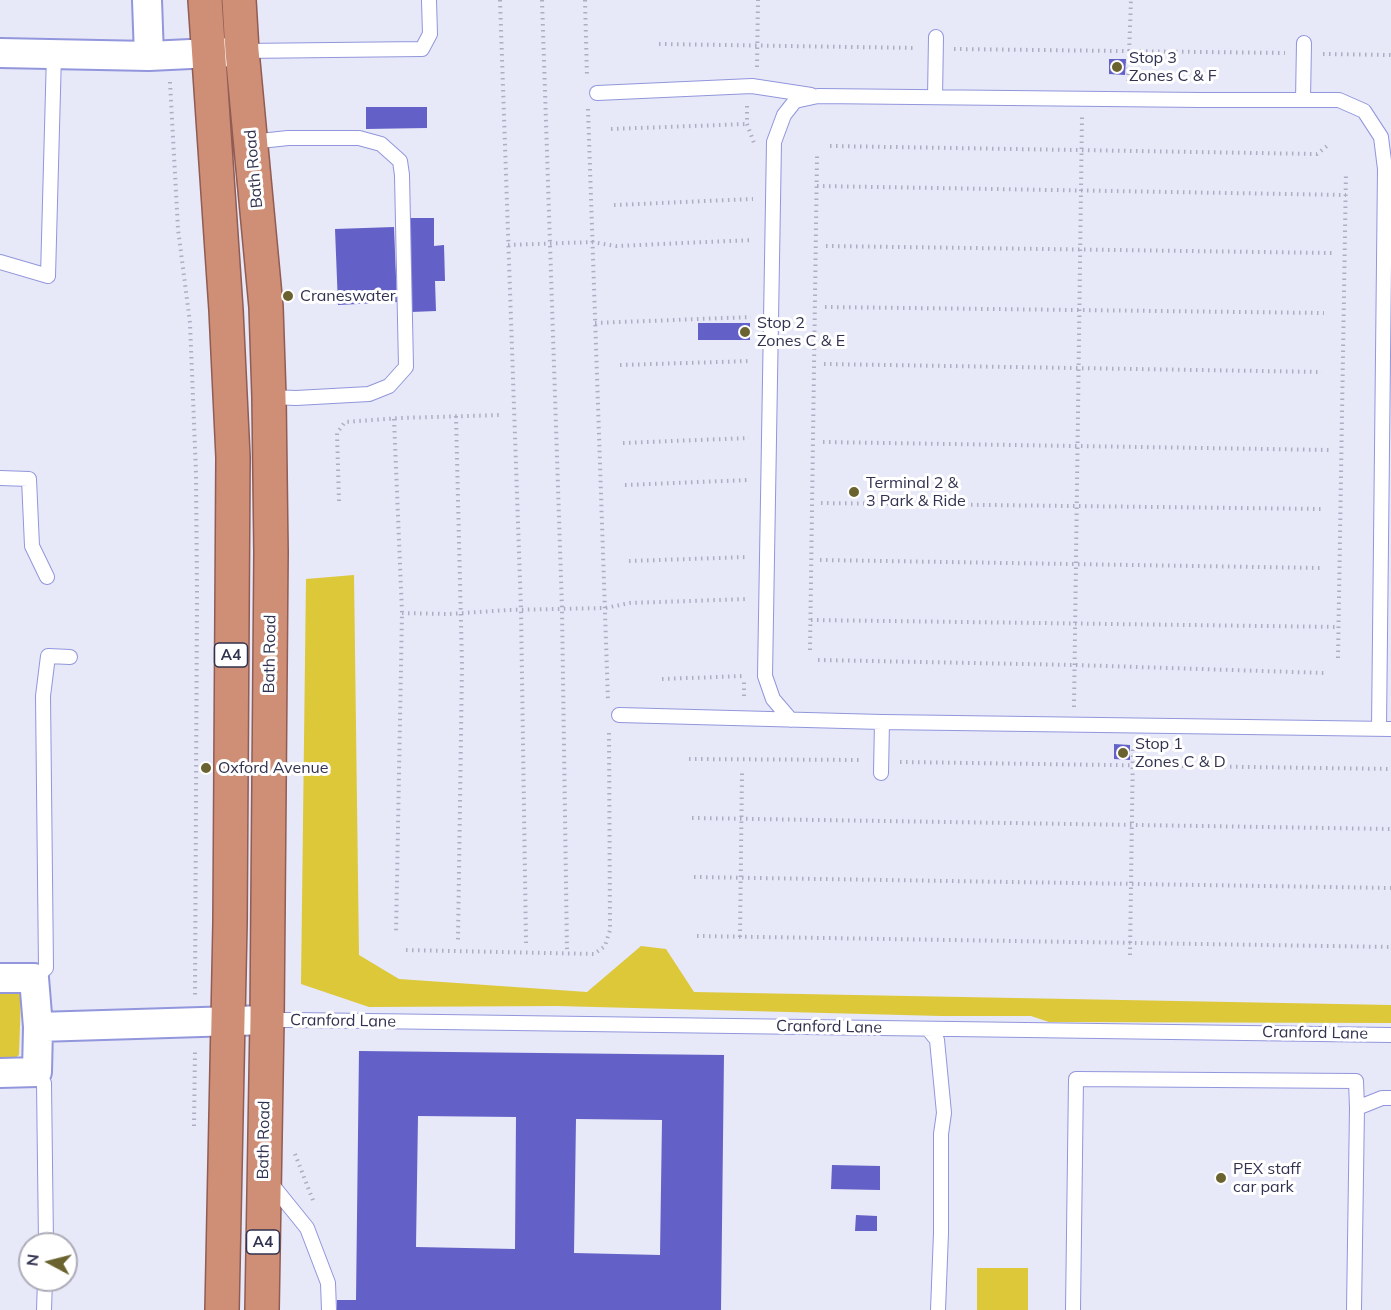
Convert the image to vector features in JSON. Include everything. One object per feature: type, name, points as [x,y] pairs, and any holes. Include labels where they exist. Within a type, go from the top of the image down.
[{"type":"highway","name":"A4","points":[[205,0],[226,310],[233,457],[230,912],[211,1022],[222,1310]]},
{"type":"highway","name":"Bath Road","points":[[239,0],[266,307],[269,398],[271,552],[262,1310]]},
{"type":"street","points":[[147,0],[158,56]]},
{"type":"street","points":[[0,54],[158,56],[242,51]]},
{"type":"street","points":[[0,978],[34,978],[38,1027],[38,1072],[0,1073]]},
{"type":"street","points":[[38,1027],[267,1020]]},
{"type":"lane","points":[[242,51],[422,49],[430,34],[429,0]]},
{"type":"lane","points":[[935,97],[936,43]]},
{"type":"lane","points":[[1303,100],[1304,48]]},
{"type":"lane","points":[[0,262],[48,276],[54,54]]},
{"type":"lane","points":[[597,93],[752,86],[818,96],[1339,100],[1364,111],[1381,137],[1385,169],[1382,467],[1385,729],[882,722],[619,715]]},
{"type":"lane","points":[[791,720],[773,699],[765,676],[774,142],[784,115],[795,101],[818,96]]},
{"type":"lane","points":[[251,141],[288,138],[359,138],[381,144],[400,161],[402,175],[406,367],[389,386],[369,394],[269,398]]},
{"type":"lane","points":[[1382,467],[1391,453]]},
{"type":"lane","points":[[0,478],[29,478],[32,546],[47,577]]},
{"type":"lane","points":[[34,978],[46,968],[43,696],[48,656],[70,657]]},
{"type":"lane","points":[[881,767],[882,722]]},
{"type":"lane","name":"Cranford Lane","points":[[267,1020],[1391,1035]]},
{"type":"lane","points":[[928,1029],[937,1040],[944,1113],[941,1134],[938,1310]]},
{"type":"lane","points":[[38,1072],[44,1083],[46,1232]]},
{"type":"lane","points":[[1073,1310],[1076,1079],[1356,1081],[1354,1310]]},
{"type":"lane","points":[[1357,1108],[1382,1098],[1391,1098]]},
{"type":"lane","points":[[264,1174],[307,1228],[328,1283],[329,1310]]},
{"type":"lane","points":[[44,1310],[45,1292]]},
{"type":"path","points":[[500,0],[521,610],[526,943]]},
{"type":"path","points":[[542,0],[562,609],[567,953]]},
{"type":"path","points":[[585,0],[587,81]]},
{"type":"path","points":[[754,143],[747,124],[747,101],[757,73],[758,0]]},
{"type":"path","points":[[1128,99],[1131,0]]},
{"type":"path","points":[[659,45],[936,43],[1129,51],[1304,48],[1391,55]]},
{"type":"path","points":[[158,56],[190,323],[195,461],[197,607],[211,1022],[194,1130]]},
{"type":"path","points":[[1074,707],[1083,99]]},
{"type":"path","points":[[588,104],[608,703]]},
{"type":"path","points":[[611,129],[747,124]]},
{"type":"path","points":[[830,147],[1317,154],[1328,146]]},
{"type":"path","points":[[810,650],[817,156]]},
{"type":"path","points":[[1338,658],[1346,172]]},
{"type":"path","points":[[817,186],[1346,195]]},
{"type":"path","points":[[753,188],[753,210]]},
{"type":"path","points":[[614,205],[753,199]]},
{"type":"path","points":[[508,245],[592,242],[616,246],[752,240],[753,230]]},
{"type":"path","points":[[826,246],[1333,253]]},
{"type":"path","points":[[751,328],[752,306]]},
{"type":"path","points":[[825,307],[1324,313]]},
{"type":"path","points":[[595,324],[751,317]]},
{"type":"path","points":[[620,365],[751,361],[751,350]]},
{"type":"path","points":[[824,364],[1322,372]]},
{"type":"path","points":[[339,501],[337,433],[345,422],[501,415]]},
{"type":"path","points":[[456,416],[462,665],[458,940]]},
{"type":"path","points":[[394,419],[402,613],[396,934]]},
{"type":"path","points":[[623,443],[749,438],[750,428]]},
{"type":"path","points":[[822,442],[1329,450]]},
{"type":"path","points":[[625,485],[749,480],[749,491]]},
{"type":"path","points":[[821,503],[1321,509]]},
{"type":"path","points":[[747,568],[748,546]]},
{"type":"path","points":[[629,561],[748,557]]},
{"type":"path","points":[[820,560],[1320,568]]},
{"type":"path","points":[[402,613],[605,608],[630,603],[747,599],[747,588]]},
{"type":"path","points":[[811,620],[1339,627]]},
{"type":"path","points":[[818,660],[1075,665],[1325,674]]},
{"type":"path","points":[[662,679],[744,676]]},
{"type":"path","points":[[1130,955],[1133,725]]},
{"type":"path","points":[[406,950],[594,954],[605,946],[610,930],[609,727]]},
{"type":"path","points":[[689,759],[881,767],[1133,765],[1391,769]]},
{"type":"path","points":[[740,937],[742,773]]},
{"type":"path","points":[[692,818],[1391,829]]},
{"type":"path","points":[[694,877],[1391,888]]},
{"type":"path","points":[[697,936],[1391,947]]},
{"type":"shaded area","points":[[354,575],[359,955],[399,979],[587,992],[641,946],[666,949],[694,992],[1391,1005],[1391,1023],[1049,1022],[1031,1016],[941,1016],[557,1006],[369,1007],[301,984],[306,579]]},
{"type":"shaded area","points":[[16,987],[21,995],[19,1055],[14,1059],[0,1059],[0,988]]},
{"type":"shaded area","points":[[977,1268],[1028,1268],[1028,1310],[977,1310]]},
{"type":"building","points":[[1109,59],[1126,59],[1125,75],[1109,74]]},
{"type":"building","points":[[366,107],[427,107],[427,128],[366,129]]},
{"type":"building","points":[[410,218],[434,218],[434,246],[444,245],[445,281],[435,281],[436,311],[411,312]]},
{"type":"building","points":[[394,227],[397,302],[338,305],[335,229]]},
{"type":"building","points":[[698,323],[750,323],[750,340],[698,340]]},
{"type":"building","points":[[1114,744],[1130,745],[1130,760],[1114,759]]},
{"type":"building","points":[[359,1051],[724,1055],[721,1310],[337,1310],[337,1300],[356,1300]],"holes":[[[418,1116],[516,1117],[515,1249],[416,1247]],[[576,1119],[662,1120],[660,1255],[574,1253]]]},
{"type":"building","points":[[832,1165],[880,1166],[880,1190],[831,1189]]},
{"type":"building","points":[[856,1215],[877,1216],[877,1231],[855,1231]]},
{"type":"place","name":"Stop 3 Zones C & F","points":[[1117,67]]},
{"type":"place","name":"Craneswater","points":[[288,296]]},
{"type":"place","name":"Stop 2 Zones C & E","points":[[745,332]]},
{"type":"place","name":"Terminal 2 & 3 Park & Ride","points":[[854,492]]},
{"type":"place","name":"Stop 1 Zones C & D","points":[[1123,753]]},
{"type":"place","name":"Oxford Avenue","points":[[206,768]]},
{"type":"place","name":"PEX staff car park","points":[[1221,1178]]}]
